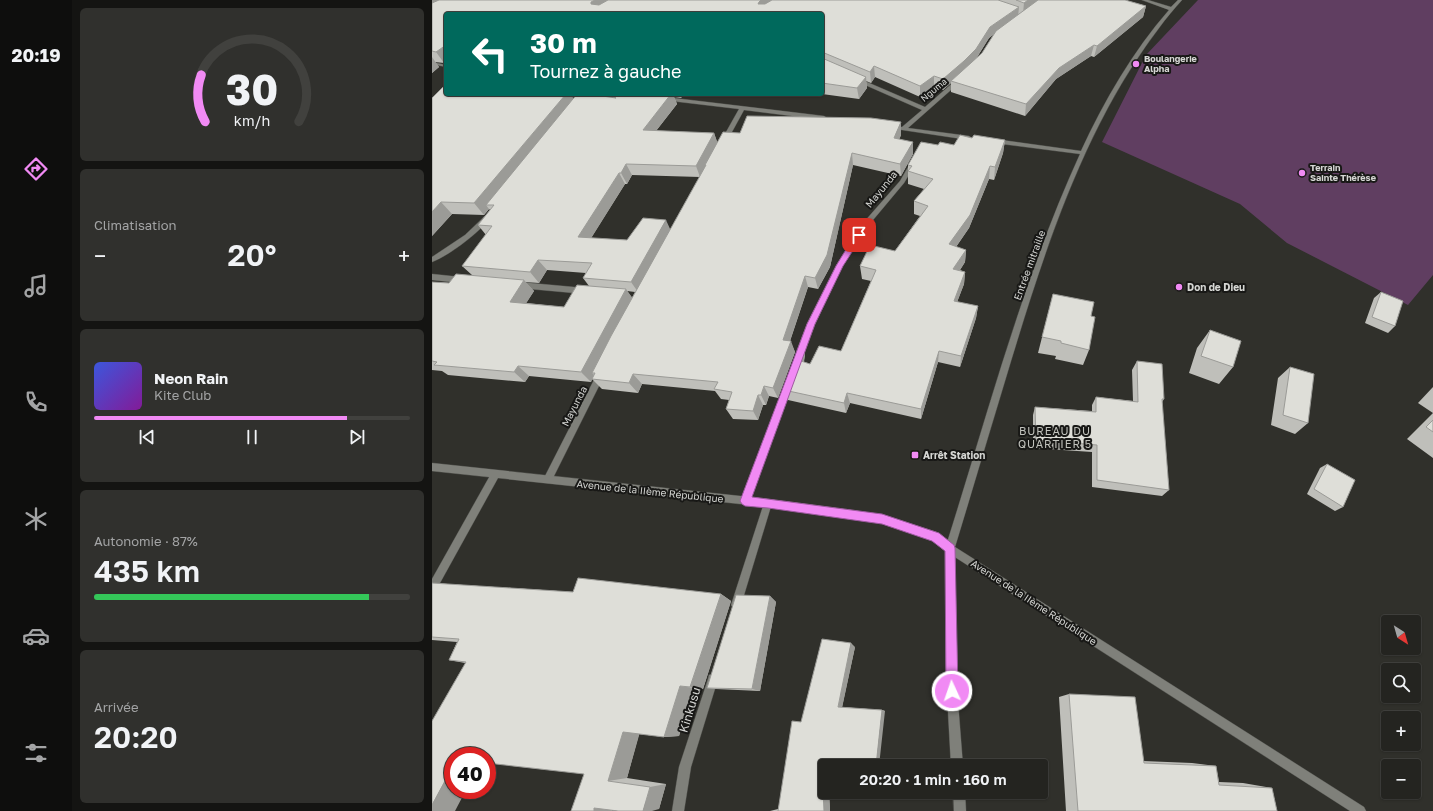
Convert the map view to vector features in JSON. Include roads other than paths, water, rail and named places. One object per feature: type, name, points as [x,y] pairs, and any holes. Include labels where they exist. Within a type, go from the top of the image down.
[{"type":"street","points":[[1144,0],[1170,9]]},
{"type":"street","name":"Entrée mitraille","points":[[957,759],[951,676],[950,548],[1025,306],[1057,216],[1082,153],[1112,96],[1142,47],[1170,9],[1180,0]]},
{"type":"street","points":[[432,63],[444,66]]},
{"type":"street","name":"Nguma","points":[[903,129],[962,77]]},
{"type":"street","points":[[851,78],[924,109]]},
{"type":"street","points":[[670,99],[673,96]]},
{"type":"street","points":[[655,98],[834,120]]},
{"type":"street","points":[[719,150],[742,108]]},
{"type":"street","points":[[888,127],[903,129],[928,136],[976,139]]},
{"type":"street","points":[[991,141],[1082,153]]},
{"type":"street","name":"Mayunda","points":[[797,361],[811,324],[840,266],[866,224],[902,182],[916,157]]},
{"type":"street","points":[[432,260],[464,241],[477,231],[491,213]]},
{"type":"street","points":[[432,277],[471,281]]},
{"type":"street","points":[[510,284],[595,292]]},
{"type":"street","name":"Mayunda","points":[[548,479],[605,366]]},
{"type":"street","points":[[745,501],[792,375]]},
{"type":"street","name":"Avenue de la IIème République","points":[[432,467],[495,475],[548,479],[768,503],[882,519],[936,537],[950,548],[1360,811]]},
{"type":"street","points":[[432,589],[495,475]]},
{"type":"street","points":[[733,616],[768,503]]},
{"type":"street","name":"Kinkusu","points":[[678,811],[686,767],[716,669]]},
{"type":"street","points":[[959,799],[960,811]]},
{"type":"place","name":"Boulangerie Alpha","points":[[1136,64]]},
{"type":"place","name":"Terrain Sainte Thérèse","points":[[1302,173]]},
{"type":"place","name":"Don de Dieu","points":[[1179,287]]},
{"type":"place","name":"Arrêt Station","points":[[915,455]]},
{"type":"district","name":"BUREAU DU QUARTIER 5","points":[[1055,437]]}]
